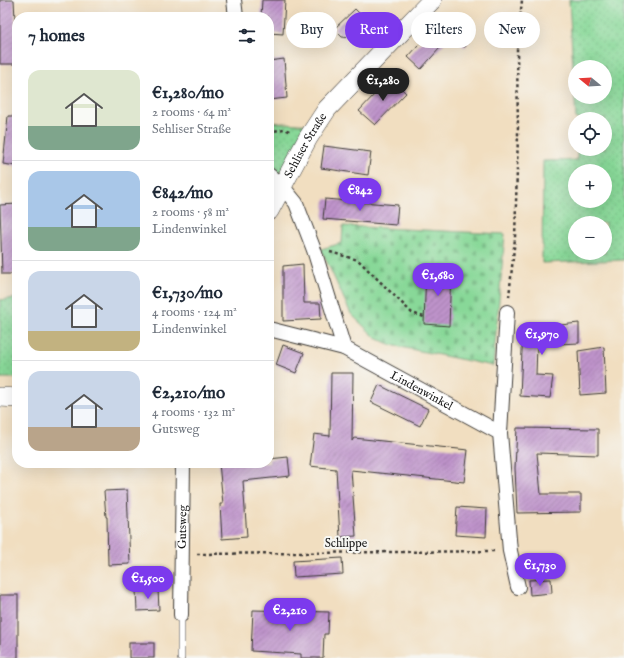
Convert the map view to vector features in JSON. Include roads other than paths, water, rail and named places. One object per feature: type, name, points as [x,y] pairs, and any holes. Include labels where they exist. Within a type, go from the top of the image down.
[{"type":"street","points":[[234,0],[235,12]]},
{"type":"street","name":"Sehliser Straße","points":[[276,180],[308,138],[327,109],[432,0]]},
{"type":"street","points":[[276,180],[296,203],[314,250],[344,348]]},
{"type":"street","points":[[507,312],[500,433],[510,551],[518,587]]},
{"type":"street","name":"Lindenwinkel","points":[[274,330],[344,348],[500,433]]},
{"type":"street","points":[[0,397],[12,398]]},
{"type":"street","name":"Gutsweg","points":[[181,615],[183,468]]},
{"type":"lane","points":[[181,615],[181,658]]}]
